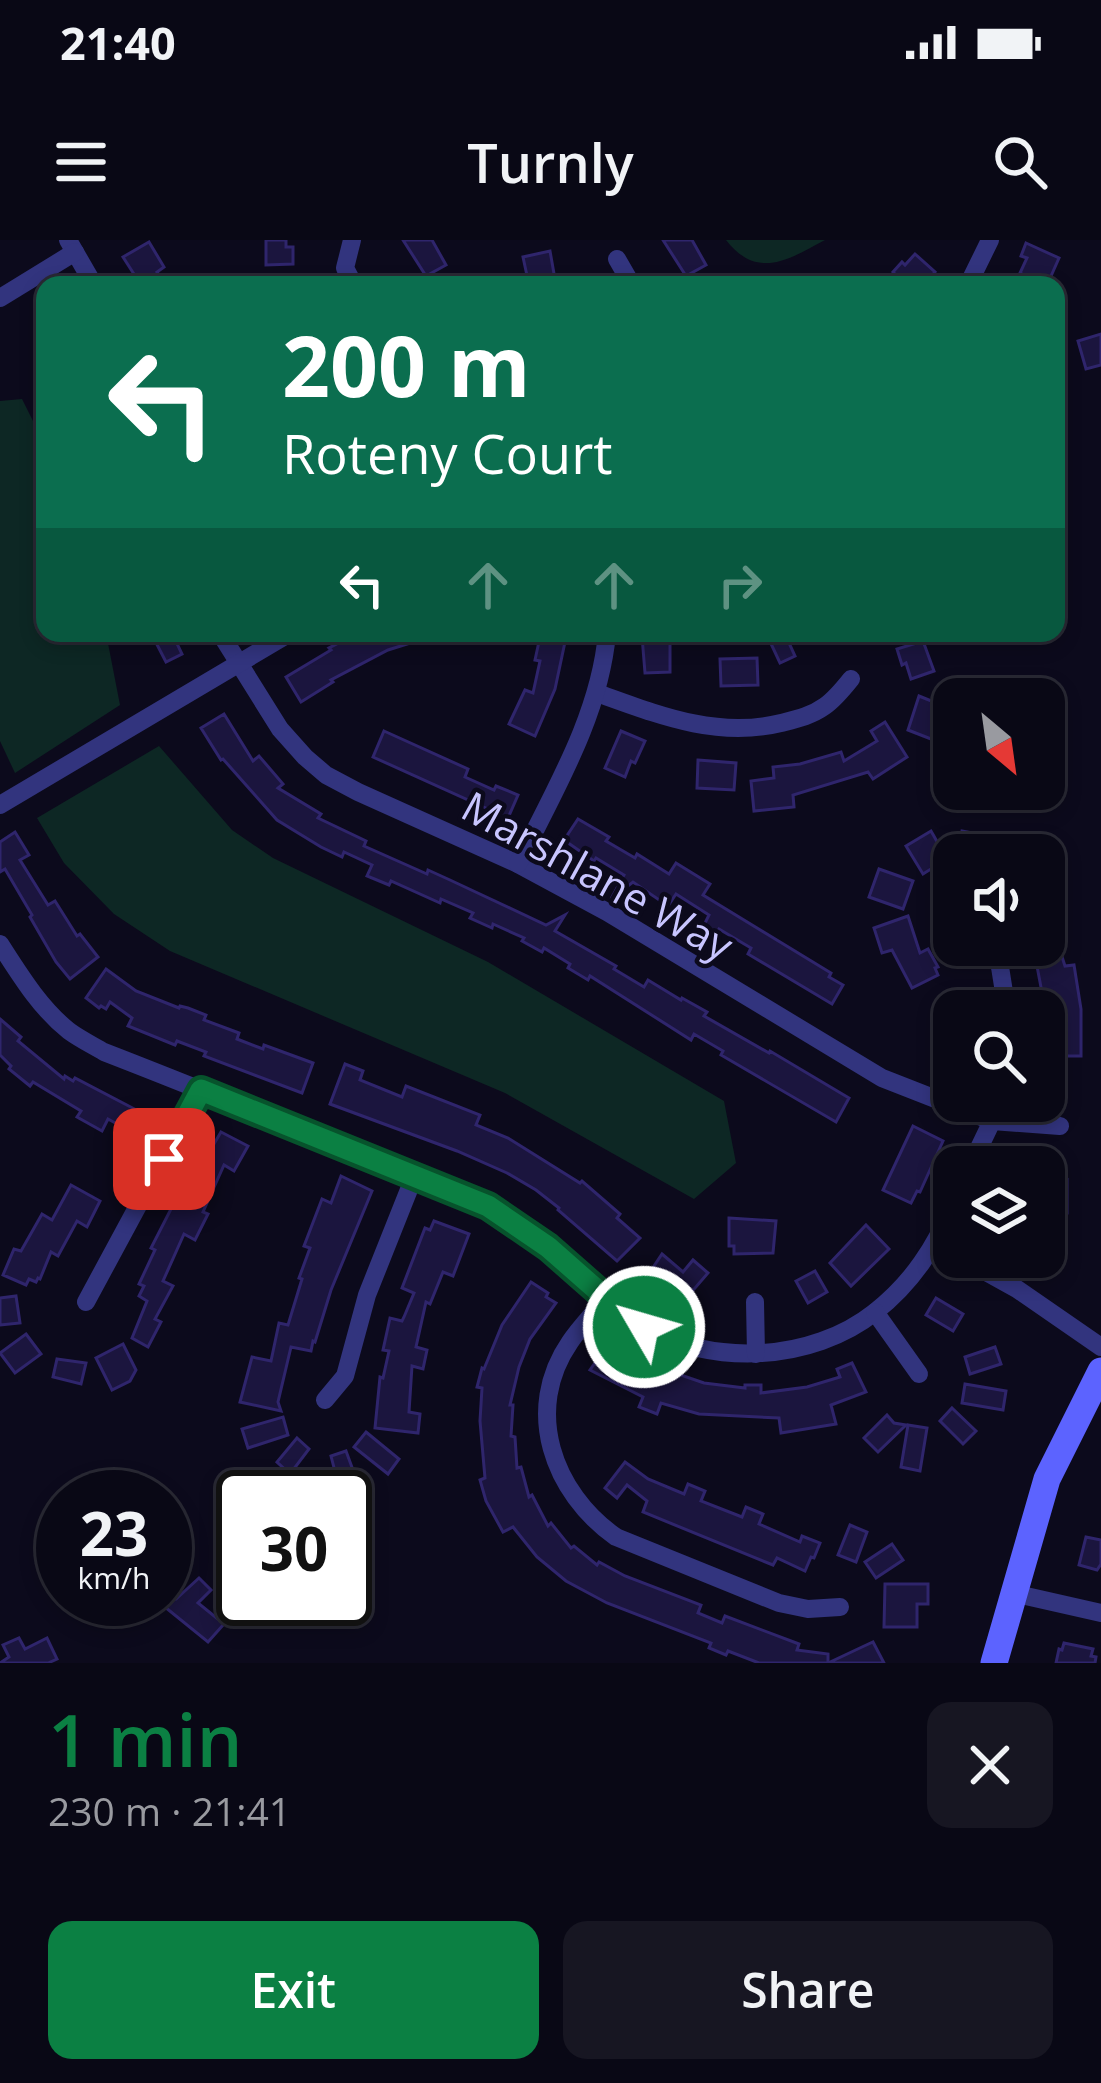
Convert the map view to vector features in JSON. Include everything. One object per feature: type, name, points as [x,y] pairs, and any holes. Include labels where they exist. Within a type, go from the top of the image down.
[{"type":"street","points":[[349,276],[345,268],[352,240]]},
{"type":"street","points":[[972,276],[990,240]]},
{"type":"street","points":[[0,298],[71,246],[89,276]]},
{"type":"street","points":[[617,259],[627,276]]},
{"type":"street","name":"Marshlane Way","points":[[226,642],[280,729],[326,775],[518,864],[607,912],[882,1078],[933,1093]]},
{"type":"street","points":[[0,805],[275,642]]},
{"type":"street","points":[[518,864],[597,692],[606,642]]},
{"type":"street","points":[[597,692],[674,720],[733,728],[769,726],[810,715],[830,703],[851,679]]},
{"type":"street","points":[[0,944],[25,983],[69,1031],[104,1052],[488,1206],[516,1223],[644,1327],[677,1342],[710,1351],[756,1354],[822,1340],[874,1312],[909,1280],[933,1248]]},
{"type":"street","points":[[86,1302],[201,1090]]},
{"type":"street","name":"Marshlane Way","points":[[1043,1122],[1060,1126]]},
{"type":"street","points":[[325,1400],[345,1376],[367,1295],[414,1177]]},
{"type":"street","points":[[997,1278],[1101,1347]]},
{"type":"street","points":[[606,1298],[569,1343],[547,1402],[546,1426],[558,1471],[582,1507],[616,1537],[779,1603],[808,1609],[840,1607]]},
{"type":"street","points":[[754,1302],[756,1354]]},
{"type":"street","points":[[874,1312],[919,1374]]},
{"type":"street","points":[[994,1663],[1047,1479],[1101,1371]]},
{"type":"street","points":[[1013,1593],[1101,1613]]},
{"type":"green space","points":[[726,240],[825,240],[786,259],[761,263],[749,260]]},
{"type":"green space","points":[[22,399],[36,427],[36,642],[108,642],[120,705],[15,773],[0,741],[0,401]]},
{"type":"green space","points":[[159,746],[232,830],[273,858],[488,962],[724,1101],[736,1163],[694,1199],[505,1093],[170,951],[114,914],[64,863],[37,818]]},
{"type":"building","points":[[266,240],[286,240],[286,247],[293,247],[293,264],[266,265]]},
{"type":"building","points":[[403,240],[432,240],[446,265],[426,276]]},
{"type":"building","points":[[663,240],[692,240],[706,265],[686,276]]},
{"type":"building","points":[[149,242],[164,267],[157,272],[160,276],[135,276],[123,257]]},
{"type":"building","points":[[1026,243],[1059,258],[1051,276],[1027,276],[1020,273],[1027,258],[1021,256]]},
{"type":"building","points":[[550,251],[554,276],[527,276],[523,257]]},
{"type":"building","points":[[915,254],[935,272],[932,276],[897,276],[893,272],[902,262],[905,265]]},
{"type":"building","points":[[1101,334],[1101,365],[1086,369],[1078,341]]},
{"type":"building","points":[[156,642],[176,642],[182,654],[166,662]]},
{"type":"building","points":[[341,642],[414,642],[331,680],[301,702],[286,677]]},
{"type":"building","points":[[539,642],[565,642],[555,689],[535,736],[509,724],[525,690],[533,693],[540,661],[535,660]]},
{"type":"building","points":[[642,642],[670,642],[670,672],[645,673]]},
{"type":"building","points":[[770,642],[791,642],[795,656],[780,663]]},
{"type":"building","points":[[923,642],[934,671],[911,679],[897,649]]},
{"type":"building","points":[[757,658],[758,685],[721,686],[720,659]]},
{"type":"building","points":[[919,696],[933,702],[931,739],[908,730]]},
{"type":"building","points":[[224,714],[253,761],[259,756],[283,784],[278,788],[321,814],[318,818],[366,841],[364,846],[546,925],[565,915],[555,931],[644,987],[648,980],[682,998],[707,1012],[704,1016],[849,1098],[836,1122],[721,1055],[723,1051],[694,1034],[691,1040],[590,976],[588,980],[544,948],[542,952],[524,938],[470,918],[473,913],[441,899],[440,903],[391,881],[389,885],[367,876],[372,865],[344,852],[342,857],[277,820],[221,760],[201,728]]},
{"type":"building","points":[[885,722],[907,757],[873,779],[868,772],[793,795],[794,807],[754,811],[751,781],[774,778],[773,767],[841,752],[844,761],[877,741],[871,731]]},
{"type":"building","points":[[384,731],[468,769],[465,777],[518,795],[508,818],[373,757]]},
{"type":"building","points":[[621,731],[645,741],[625,777],[605,768]]},
{"type":"building","points":[[698,760],[736,763],[734,790],[697,788]]},
{"type":"building","points":[[578,819],[635,858],[637,854],[669,874],[676,863],[710,884],[703,895],[831,973],[829,977],[843,985],[832,1004],[748,954],[751,948],[719,929],[716,934],[703,927],[709,915],[676,894],[668,906],[633,882],[611,899],[624,875],[564,840]]},
{"type":"building","points":[[931,831],[933,868],[923,874],[906,846]]},
{"type":"building","points":[[15,832],[29,855],[20,860],[48,905],[55,901],[77,936],[98,957],[70,979],[5,869],[0,872],[0,842]]},
{"type":"building","points":[[879,869],[913,881],[903,909],[869,897]]},
{"type":"building","points":[[908,916],[920,953],[928,949],[938,975],[912,988],[892,950],[882,953],[874,928]]},
{"type":"building","points":[[1074,965],[1081,1009],[1081,1056],[1066,1056],[1066,1078],[1065,990],[1042,990],[1037,966]]},
{"type":"building","points":[[106,969],[136,991],[206,1015],[204,1020],[239,1033],[237,1039],[313,1063],[302,1093],[204,1056],[206,1052],[128,1026],[132,1018],[110,1002],[106,1009],[99,1008],[86,998]]},
{"type":"building","points":[[0,1019],[21,1037],[18,1041],[64,1079],[75,1078],[144,1114],[150,1121],[141,1137],[108,1119],[102,1131],[77,1117],[81,1111],[33,1082],[30,1086],[9,1069],[0,1055]]},
{"type":"building","points":[[345,1064],[363,1071],[360,1080],[402,1097],[406,1086],[480,1115],[476,1125],[582,1181],[640,1238],[617,1261],[559,1208],[507,1173],[330,1104]]},
{"type":"building","points":[[913,1126],[943,1141],[933,1146],[933,1163],[911,1203],[883,1190]]},
{"type":"building","points":[[221,1132],[248,1146],[234,1171],[224,1165],[195,1240],[184,1234],[163,1281],[173,1286],[155,1319],[161,1322],[148,1347],[132,1338],[147,1301],[139,1296],[144,1286],[139,1284],[155,1250],[151,1248]]},
{"type":"building","points":[[341,1176],[372,1191],[311,1351],[291,1347],[278,1402],[281,1411],[240,1402],[252,1357],[271,1361],[279,1323],[288,1325],[310,1248],[304,1246],[322,1199],[331,1203]]},
{"type":"building","points":[[71,1185],[100,1201],[87,1227],[77,1221],[58,1256],[51,1252],[36,1282],[29,1279],[26,1285],[3,1275],[14,1249],[21,1251],[42,1214],[52,1220]]},
{"type":"building","points":[[729,1218],[776,1221],[773,1253],[734,1254],[734,1246],[729,1246]]},
{"type":"building","points":[[434,1221],[469,1234],[453,1276],[443,1272],[430,1304],[426,1302],[416,1347],[427,1350],[423,1369],[412,1366],[409,1412],[420,1414],[418,1433],[375,1428],[390,1318],[402,1321],[404,1317],[414,1293],[402,1288],[425,1228],[430,1230]]},
{"type":"building","points":[[866,1225],[889,1249],[851,1286],[830,1263]]},
{"type":"building","points":[[662,1254],[683,1272],[693,1260],[708,1273],[683,1302],[644,1281]]},
{"type":"building","points":[[815,1271],[827,1292],[808,1303],[796,1281]]},
{"type":"building","points":[[531,1282],[556,1303],[530,1339],[519,1367],[510,1405],[511,1436],[515,1437],[517,1468],[521,1467],[529,1497],[532,1495],[548,1526],[551,1523],[571,1548],[597,1565],[701,1605],[698,1613],[722,1623],[725,1616],[799,1644],[797,1650],[828,1654],[828,1663],[759,1663],[728,1651],[726,1655],[709,1648],[711,1643],[607,1603],[566,1581],[537,1557],[513,1527],[503,1532],[480,1480],[485,1478],[482,1388],[477,1387],[502,1325]]},
{"type":"building","points":[[16,1296],[20,1323],[0,1325],[0,1298]]},
{"type":"building","points":[[936,1298],[963,1314],[953,1331],[926,1315]]},
{"type":"building","points":[[26,1334],[41,1354],[15,1373],[0,1353]]},
{"type":"building","points":[[609,1343],[654,1368],[704,1383],[761,1385],[761,1393],[840,1377],[837,1369],[852,1363],[866,1392],[831,1405],[836,1424],[781,1433],[779,1418],[699,1414],[661,1403],[657,1414],[639,1407],[643,1397],[590,1370]]},
{"type":"building","points":[[123,1344],[136,1370],[130,1381],[112,1390],[96,1358]]},
{"type":"building","points":[[995,1347],[1001,1364],[970,1374],[965,1357]]},
{"type":"building","points":[[57,1359],[86,1363],[81,1384],[53,1377]]},
{"type":"building","points":[[965,1384],[1006,1391],[1003,1410],[962,1403]]},
{"type":"building","points":[[952,1408],[976,1431],[963,1444],[940,1421]]},
{"type":"building","points":[[887,1415],[894,1423],[906,1425],[878,1452],[864,1438]]},
{"type":"building","points":[[283,1417],[288,1435],[248,1448],[242,1429]]},
{"type":"building","points":[[908,1425],[927,1428],[920,1471],[901,1467]]},
{"type":"building","points":[[366,1432],[399,1459],[388,1474],[354,1447]]},
{"type":"building","points":[[297,1438],[309,1449],[293,1470],[277,1462]]},
{"type":"building","points":[[346,1451],[353,1470],[335,1470],[331,1456]]},
{"type":"building","points":[[625,1462],[648,1479],[684,1494],[688,1484],[705,1491],[701,1501],[742,1517],[746,1507],[763,1514],[759,1524],[800,1542],[802,1536],[820,1543],[814,1558],[805,1571],[777,1558],[773,1565],[643,1512],[647,1501],[627,1485],[617,1498],[605,1488]]},
{"type":"building","points":[[850,1525],[867,1532],[856,1562],[838,1555]]},
{"type":"building","points":[[1086,1537],[1101,1540],[1097,1570],[1079,1565]]},
{"type":"building","points":[[892,1544],[903,1560],[876,1578],[865,1562]]},
{"type":"building","points":[[199,1578],[211,1590],[198,1603],[216,1618],[216,1626],[222,1626],[208,1642],[188,1626],[192,1626],[192,1584]]},
{"type":"building","points":[[885,1584],[928,1584],[928,1604],[917,1604],[917,1627],[884,1627]]},
{"type":"building","points":[[19,1638],[25,1649],[47,1638],[57,1659],[0,1663],[9,1657],[3,1645]]},
{"type":"building","points":[[873,1642],[884,1663],[828,1663],[862,1647]]},
{"type":"building","points":[[1064,1643],[1093,1649],[1095,1663],[1056,1663]]},
{"type":"route","points":[[164,1159],[201,1090],[488,1206],[548,1247],[644,1327]]}]
